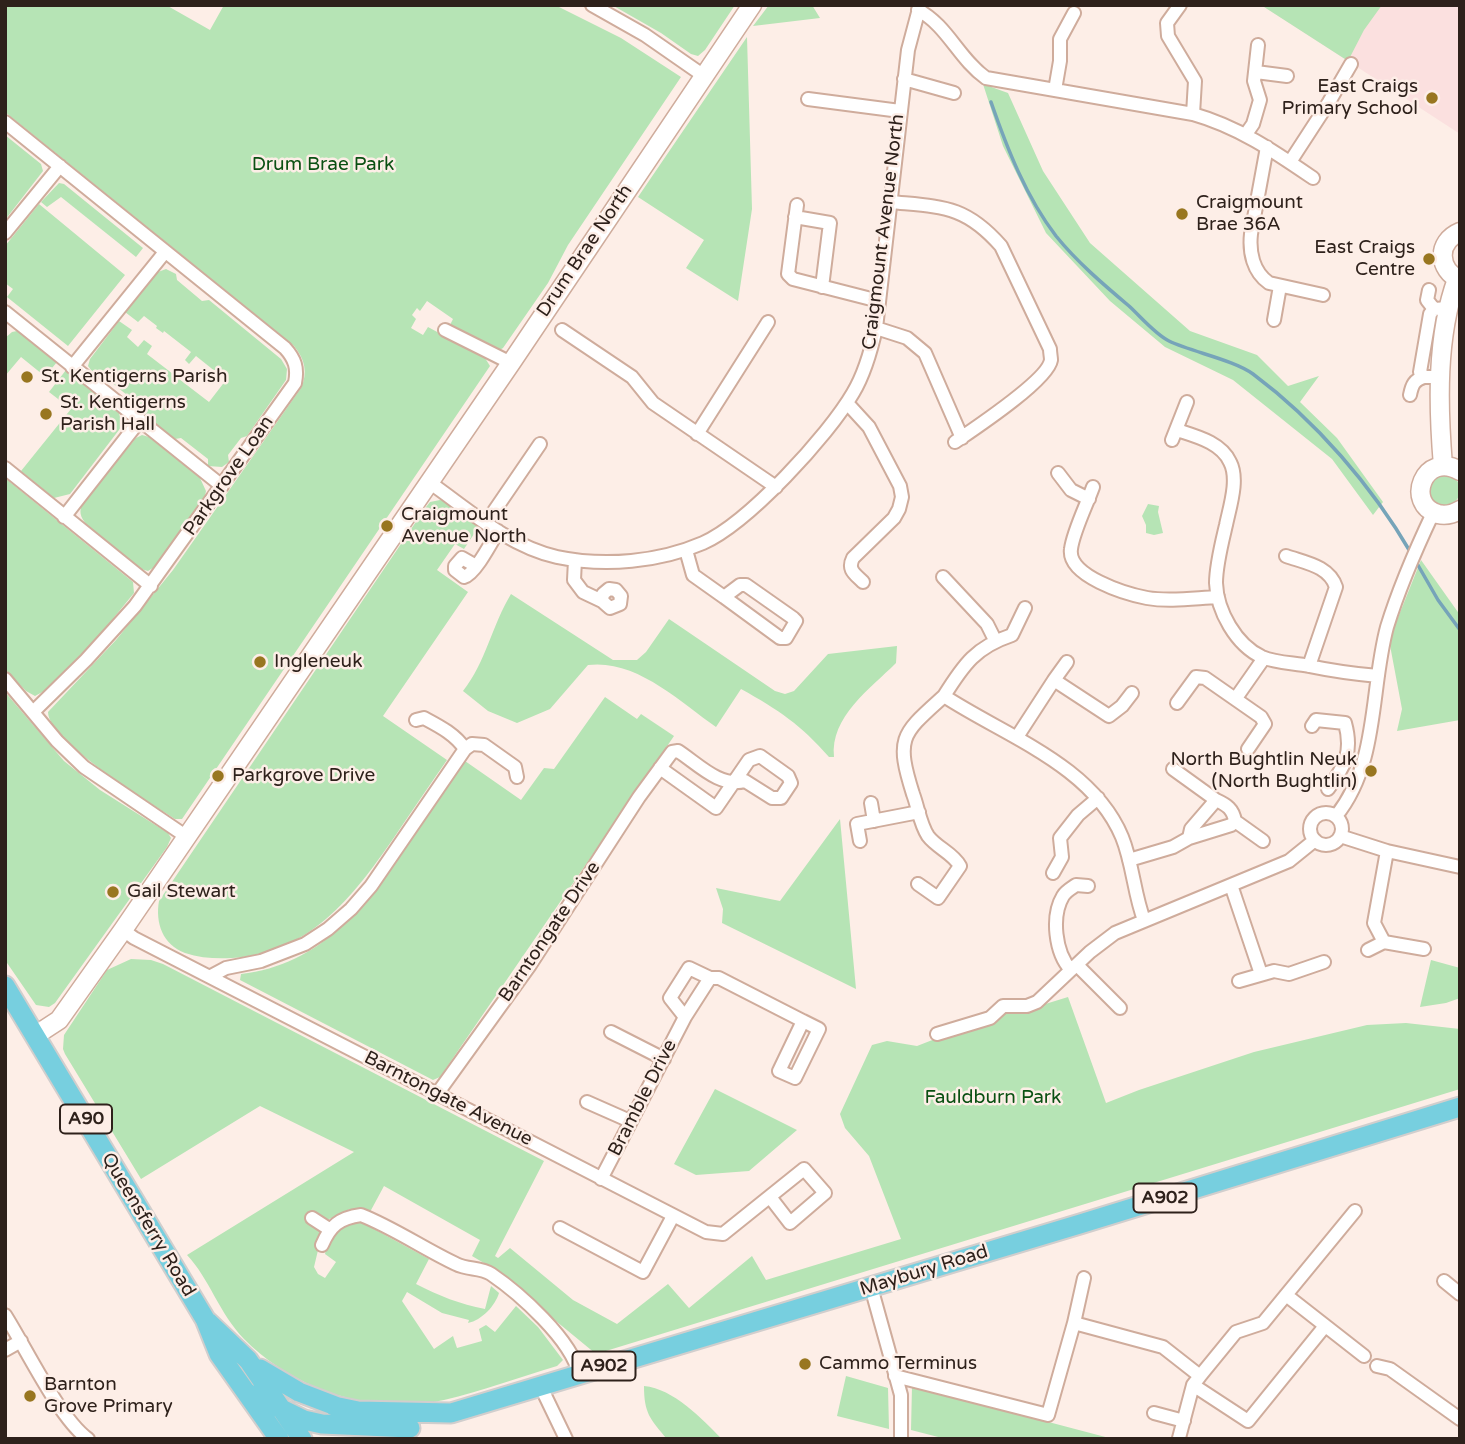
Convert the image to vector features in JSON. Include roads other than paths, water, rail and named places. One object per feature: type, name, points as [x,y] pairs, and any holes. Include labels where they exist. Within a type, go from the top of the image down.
[{"type":"main road","name":"Drum Brae North","points":[[52,1062],[48,1045],[59,1020],[511,363],[752,5]]},
{"type":"main road","points":[[1460,232],[1449,239],[1443,251],[1445,268],[1458,280],[1441,309],[1443,349],[1433,377],[1451,468],[1434,468],[1422,482],[1422,500],[1433,513],[1444,515],[1460,510]]},
{"type":"main road","name":"Queensferry Road","points":[[5,986],[205,1319],[219,1354],[279,1439]]},
{"type":"main road","name":"Drum Brae North","points":[[36,1035],[59,1020]]},
{"type":"main road","name":"Maybury Road","points":[[384,1412],[451,1413],[1460,1107]]},
{"type":"main road","name":"Queensferry Road","points":[[205,1319],[248,1360],[302,1439]]},
{"type":"main road","name":"A902","points":[[248,1360],[277,1381],[355,1415],[357,1434]]},
{"type":"main road","name":"A902","points":[[246,1391],[304,1420],[357,1434],[410,1428]]},
{"type":"main road","name":"A902","points":[[334,1406],[358,1411],[384,1412]]},
{"type":"main road","points":[[357,1434],[384,1412]]},
{"type":"main road","name":"A902","points":[[386,1439],[451,1413]]},
{"type":"street","points":[[592,5],[645,35],[704,76]]},
{"type":"street","points":[[1180,5],[1167,23],[1168,36],[1195,81],[1193,114]]},
{"type":"street","points":[[919,7],[986,78],[1193,114],[1218,121],[1246,134],[1313,178]]},
{"type":"street","name":"Craigmount Avenue North","points":[[429,482],[498,531],[533,550],[575,560],[625,561],[654,558],[686,550],[716,535],[776,487],[847,403],[867,361],[876,328],[908,50],[919,7]]},
{"type":"street","points":[[1055,90],[1060,61],[1060,39],[1074,13]]},
{"type":"street","points":[[1246,134],[1253,124],[1260,100],[1255,81],[1258,45]]},
{"type":"street","points":[[1290,162],[1351,64]]},
{"type":"street","points":[[1256,72],[1287,76]]},
{"type":"street","points":[[904,79],[950,89]]},
{"type":"street","points":[[808,99],[900,111]]},
{"type":"street","points":[[5,122],[165,252],[72,368]]},
{"type":"street","points":[[1267,147],[1250,247],[1263,278],[1280,286],[1323,295]]},
{"type":"street","points":[[5,233],[60,166]]},
{"type":"street","points":[[876,328],[906,338],[925,353],[959,440],[1014,400],[1044,373],[1051,362],[1050,349],[1001,246],[989,232],[974,220],[951,208],[891,202]]},
{"type":"street","points":[[822,287],[831,223],[796,211],[788,274],[793,279],[822,287],[879,301]]},
{"type":"street","name":"Parkgrove Loan","points":[[33,712],[104,641],[151,586],[295,383],[296,364],[285,348],[165,252]]},
{"type":"street","points":[[1274,320],[1280,286]]},
{"type":"street","points":[[1429,290],[1427,300],[1441,309]]},
{"type":"street","points":[[7,318],[222,486]]},
{"type":"street","points":[[697,434],[768,321]]},
{"type":"street","points":[[445,330],[511,363]]},
{"type":"street","points":[[562,330],[632,377],[653,404],[776,487]]},
{"type":"street","points":[[1410,395],[1413,384],[1418,379],[1433,377]]},
{"type":"street","points":[[1187,402],[1174,435],[1199,438],[1222,450],[1232,464],[1234,474],[1216,580],[1218,597],[1229,625],[1238,637],[1264,658],[1349,674],[1378,676]]},
{"type":"street","points":[[847,403],[869,427],[900,486],[902,497],[894,518],[850,564],[852,572],[863,582]]},
{"type":"street","points":[[65,516],[139,421]]},
{"type":"street","points":[[486,523],[540,444]]},
{"type":"street","points":[[5,468],[151,586]]},
{"type":"street","points":[[1058,473],[1071,489],[1091,493],[1070,549],[1072,561],[1088,577],[1147,598],[1170,600],[1218,597]]},
{"type":"street","points":[[1336,816],[1353,791],[1364,761],[1387,628],[1433,513]]},
{"type":"street","points":[[476,566],[498,531]]},
{"type":"street","points":[[686,550],[694,575],[724,597],[780,638],[786,638],[796,621],[746,585],[735,588],[724,597]]},
{"type":"street","points":[[1286,556],[1324,569],[1330,574],[1336,587],[1309,666]]},
{"type":"street","points":[[575,560],[574,580],[583,592],[602,601]]},
{"type":"street","points":[[943,577],[987,624],[995,640]]},
{"type":"street","points":[[918,884],[938,898],[960,866],[956,859],[926,834],[904,763],[903,748],[914,722],[944,696],[961,669],[978,650],[995,640],[1012,635],[1025,608]]},
{"type":"street","points":[[1236,698],[1264,658]]},
{"type":"street","points":[[1017,737],[1067,662]]},
{"type":"street","points":[[1177,703],[1196,677],[1205,678],[1236,698],[1261,717],[1265,724],[1248,749]]},
{"type":"street","points":[[5,679],[57,741],[84,767],[187,837]]},
{"type":"street","points":[[1054,680],[1110,716],[1132,693]]},
{"type":"street","points":[[944,696],[976,717],[1017,737],[1090,788],[1114,820],[1129,860],[1144,920]]},
{"type":"street","points":[[416,720],[424,718],[437,725],[460,741],[465,749]]},
{"type":"street","points":[[1312,726],[1316,720],[1345,723],[1350,740],[1339,774],[1328,789]]},
{"type":"street","points":[[211,976],[219,971],[261,961],[305,944],[351,909],[371,886],[465,749],[472,744],[484,745],[515,767],[517,777]]},
{"type":"street","points":[[678,751],[723,781],[734,784],[716,808],[660,768],[672,752],[678,751]]},
{"type":"street","points":[[1346,757],[1364,761]]},
{"type":"street","name":"Barntongate Drive","points":[[437,1094],[530,965],[660,768]]},
{"type":"street","points":[[1173,769],[1227,805],[1234,813],[1235,821],[1263,841]]},
{"type":"street","points":[[1053,873],[1062,857],[1060,838],[1078,815],[1098,798]]},
{"type":"street","points":[[1189,838],[1192,828],[1216,800]]},
{"type":"street","points":[[871,803],[874,821]]},
{"type":"street","points":[[860,841],[857,824],[919,812]]},
{"type":"street","points":[[1325,813],[1336,816],[1342,825],[1340,836],[1328,844],[1315,840],[1311,833],[1313,820],[1325,813]]},
{"type":"street","points":[[1129,860],[1173,847],[1189,838],[1231,825],[1235,821]]},
{"type":"street","points":[[1340,836],[1387,851],[1460,867]]},
{"type":"street","points":[[937,1034],[990,1018],[1003,1006],[1027,1006],[1037,1002],[1115,933],[1289,861],[1315,840]]},
{"type":"street","points":[[1384,942],[1374,923],[1387,851]]},
{"type":"street","points":[[1088,886],[1076,884],[1064,894],[1056,914],[1058,944],[1074,967],[1119,1008]]},
{"type":"street","points":[[1231,885],[1261,974]]},
{"type":"street","name":"Barntongate Avenue","points":[[123,930],[706,1232],[723,1234],[769,1197],[804,1169],[825,1193],[790,1223],[769,1197]]},
{"type":"street","points":[[1367,950],[1384,942],[1423,949]]},
{"type":"street","points":[[1239,981],[1274,971],[1289,974],[1324,962]]},
{"type":"street","name":"Bramble Drive","points":[[685,1017],[670,998],[689,968],[710,978],[719,978],[803,1021]]},
{"type":"street","name":"Bramble Drive","points":[[601,1178],[685,1017],[710,978]]},
{"type":"street","points":[[611,1032],[664,1059]]},
{"type":"street","points":[[587,1102],[631,1121]]},
{"type":"street","points":[[1180,1438],[1197,1381],[1236,1332],[1263,1323],[1355,1211]]},
{"type":"street","points":[[322,1245],[329,1229],[352,1216],[360,1215],[375,1220],[458,1266],[489,1273],[549,1327],[570,1353],[579,1374]]},
{"type":"street","points":[[560,1228],[643,1272],[673,1216]]},
{"type":"street","points":[[312,1218],[329,1229]]},
{"type":"street","points":[[895,1376],[1048,1415],[1084,1278]]},
{"type":"street","points":[[1444,1281],[1460,1294]]},
{"type":"street","points":[[871,1287],[901,1395],[901,1439]]},
{"type":"street","points":[[1286,1295],[1364,1356]]},
{"type":"street","points":[[5,1315],[61,1408],[88,1439]]},
{"type":"street","points":[[1074,1323],[1163,1348],[1197,1381],[1248,1420],[1325,1326]]},
{"type":"street","points":[[5,1350],[21,1341]]},
{"type":"street","points":[[1377,1366],[1390,1368],[1460,1419]]},
{"type":"street","points":[[540,1385],[566,1439]]},
{"type":"street","points":[[1154,1413],[1184,1421]]},
{"type":"waterway","points":[[991,102],[1026,189],[1045,221],[1073,255],[1164,338],[1245,369],[1299,412],[1360,479],[1411,553]]},
{"type":"waterway","points":[[1415,560],[1438,600],[1460,630]]},
{"type":"place","name":"East Craigs Primary School","points":[[1432,98]]},
{"type":"place","name":"Craigmount Brae 36A","points":[[1182,214]]},
{"type":"place","name":"East Craigs Centre","points":[[1429,259]]},
{"type":"place","name":"St. Kentigerns Parish","points":[[27,377]]},
{"type":"place","name":"St. Kentigerns Parish Hall","points":[[46,414]]},
{"type":"place","name":"Craigmount Avenue North","points":[[387,526]]},
{"type":"place","name":"Ingleneuk","points":[[260,662]]},
{"type":"place","name":"North Bughtlin Neuk (North Bughtlin)","points":[[1371,771]]},
{"type":"place","name":"Parkgrove Drive","points":[[218,776]]},
{"type":"place","name":"Gail Stewart","points":[[113,892]]},
{"type":"place","name":"Cammo Terminus","points":[[805,1364]]},
{"type":"place","name":"Barnton Grove Primary","points":[[30,1396]]},
{"type":"park label","name":"Drum Brae Park","points":[[323,165]]},
{"type":"park label","name":"Fauldburn Park","points":[[993,1098]]}]
